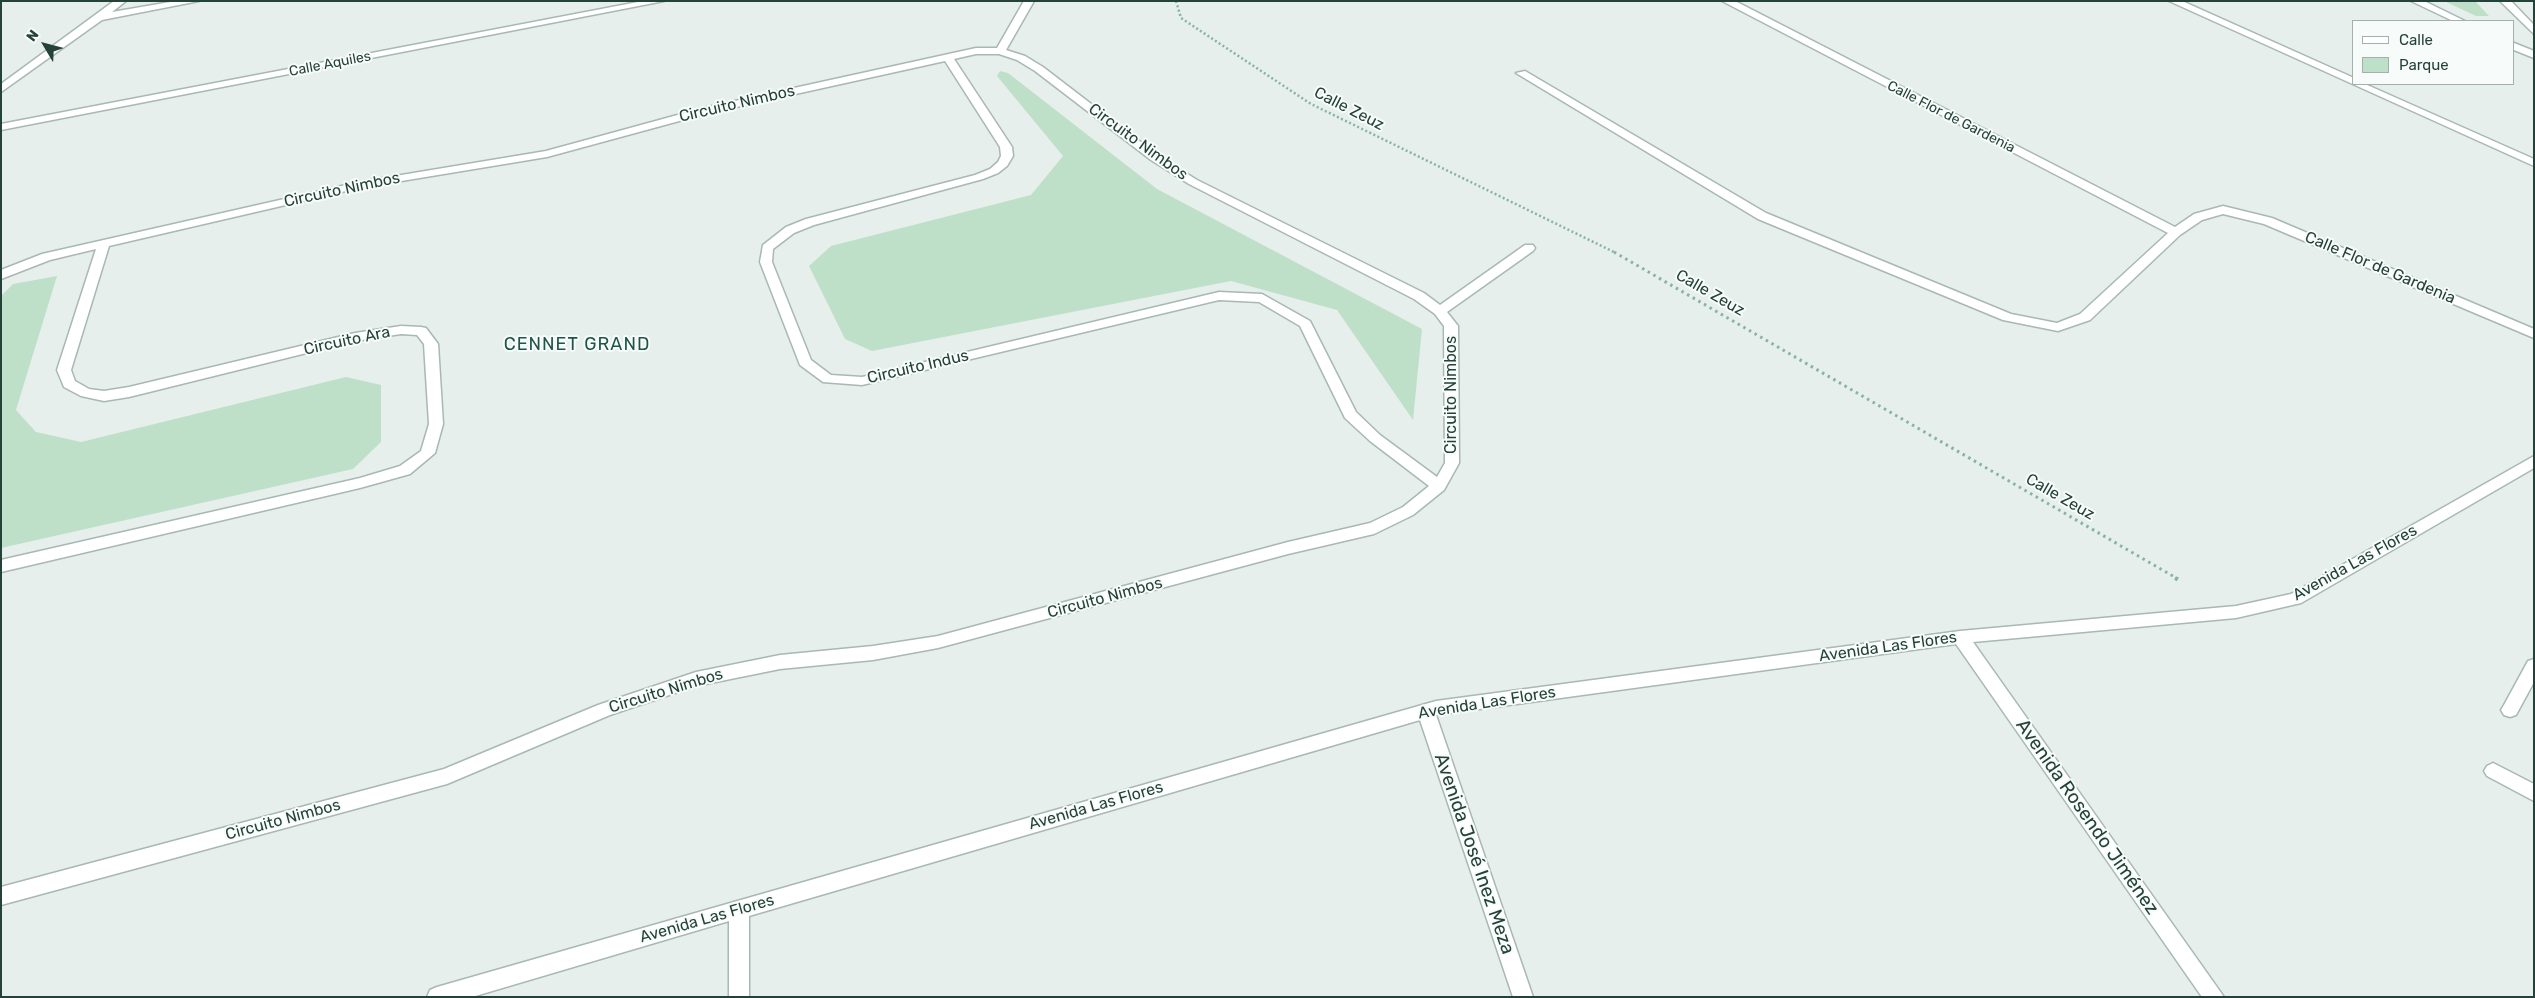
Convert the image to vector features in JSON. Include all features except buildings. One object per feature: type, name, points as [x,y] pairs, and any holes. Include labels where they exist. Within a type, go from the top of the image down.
[{"type":"street","points":[[1,89],[121,1]]},
{"type":"street","points":[[97,18],[194,1]]},
{"type":"street","name":"Calle Aquiles","points":[[1,128],[581,12],[659,1]]},
{"type":"street","points":[[1000,51],[1029,1]]},
{"type":"street","name":"Calle Flor de Gardenia","points":[[1727,1],[2176,232],[2198,216],[2223,210],[2268,221],[2534,334]]},
{"type":"street","points":[[2174,1],[2352,81]]},
{"type":"street","points":[[2416,1],[2458,20]]},
{"type":"street","points":[[2505,1],[2534,31]]},
{"type":"street","points":[[2515,46],[2534,55]]},
{"type":"street","name":"Circuito Nimbos","points":[[1,896],[447,776],[604,710],[696,679],[780,662],[873,653],[938,642],[1288,548],[1374,528],[1408,511],[1439,486],[1452,463],[1451,326],[1440,311],[1419,296],[1193,182],[1155,158],[1039,69],[1021,58],[1000,51],[976,51],[703,112],[547,154],[359,185],[46,257],[4,270]]},
{"type":"street","name":"Circuito Indus","points":[[948,57],[1006,147],[1007,156],[1003,164],[994,171],[979,177],[810,222],[790,230],[767,248],[766,262],[805,362],[828,379],[862,381],[1219,296],[1262,298],[1305,324],[1350,415],[1374,438],[1439,486]]},
{"type":"street","points":[[1521,73],[1762,216],[2008,317],[2058,327],[2085,317],[2176,232]]},
{"type":"street","points":[[2359,85],[2534,163]]},
{"type":"street","name":"Circuito Ara","points":[[1,566],[360,483],[405,470],[428,454],[436,424],[431,344],[421,331],[401,330],[355,337],[104,396],[86,394],[69,384],[64,370],[104,244]]},
{"type":"street","points":[[1440,311],[1529,248]]},
{"type":"street","name":"Avenida Las Flores","points":[[437,997],[1436,708],[1960,638],[2236,612],[2295,599],[2534,461]]},
{"type":"street","name":"Avenida Rosendo Jiménez","points":[[1960,638],[2214,997]]},
{"type":"street","points":[[2510,710],[2534,666]]},
{"type":"street","name":"Avenida José Inez Meza","points":[[1426,711],[1522,997]]},
{"type":"street","points":[[2493,771],[2534,793]]},
{"type":"street","points":[[739,997],[740,910]]},
{"type":"path","name":"Calle Zeuz","points":[[1176,1],[1181,18],[1311,104],[1636,263],[2236,612]]},
{"type":"green space","points":[[2444,1],[2475,1],[2489,16],[2476,16]]},
{"type":"green space","points":[[1000,71],[1008,73],[1157,189],[1422,329],[1413,420],[1337,310],[1231,281],[872,351],[845,339],[809,266],[831,246],[1031,195],[1063,156],[997,76]]},
{"type":"green space","points":[[57,276],[16,410],[36,432],[81,442],[346,377],[381,385],[381,442],[353,469],[1,548],[1,296],[13,284]]},
{"type":"district","name":"CENNET GRAND","points":[[577,345]]}]
